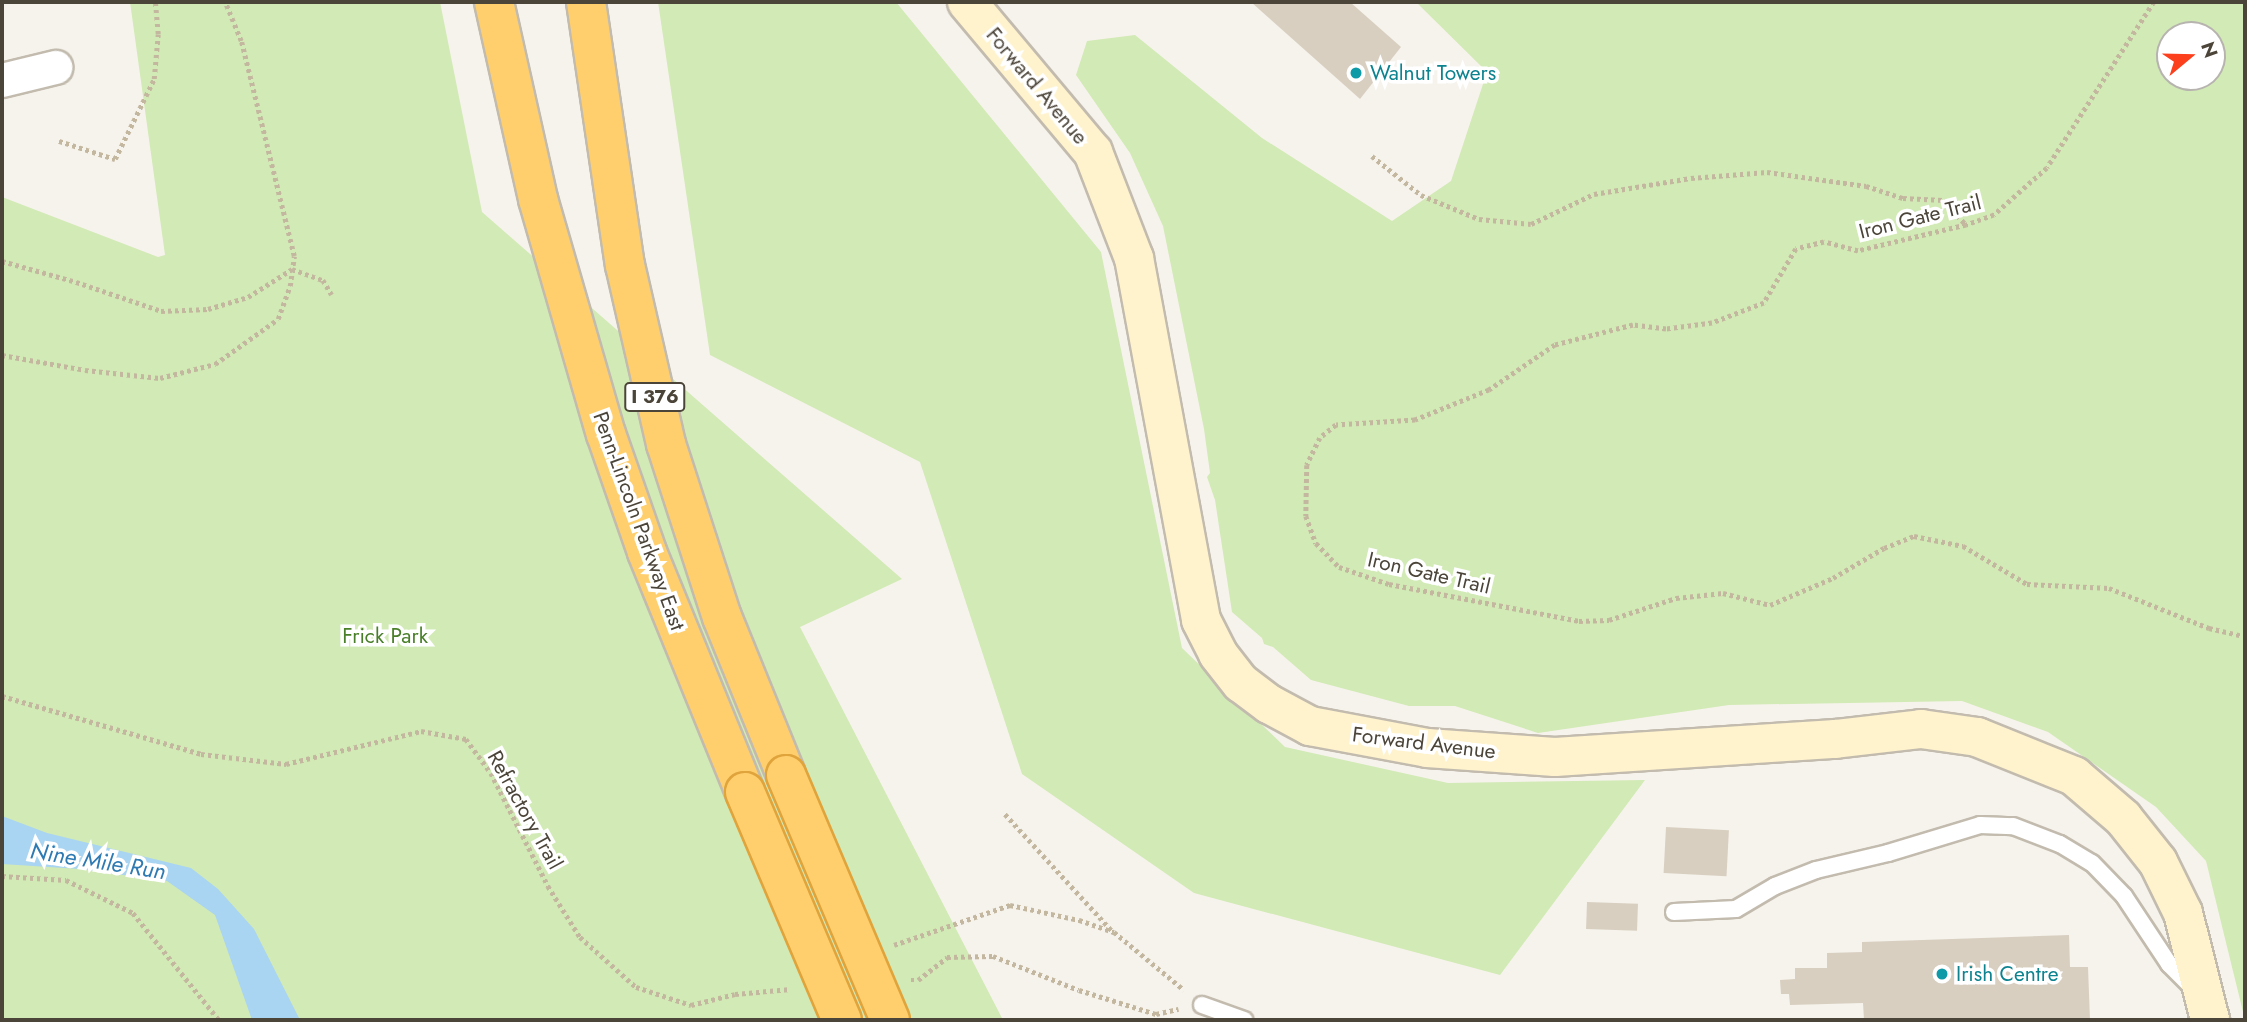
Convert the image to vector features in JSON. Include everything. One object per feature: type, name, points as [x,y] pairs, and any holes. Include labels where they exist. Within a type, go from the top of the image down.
[{"type":"highway","name":"Penn-Lincoln Parkway East","points":[[494,2],[538,200],[606,434],[647,552],[842,1020]]},
{"type":"highway","name":"I 376","points":[[586,2],[625,264],[666,444],[722,617],[890,1020]]},
{"type":"main road","name":"Forward Avenue","points":[[967,2],[1093,152],[1134,258],[1201,620],[1218,654],[1241,683],[1269,704],[1310,726],[1453,750],[1555,757],[1835,739],[1921,729],[1977,737],[2074,776],[2123,818],[2158,862],[2183,914],[2209,1012]]},
{"type":"street","points":[[2,80],[55,67]]},
{"type":"lane","points":[[1674,912],[1736,909],[1775,886],[1816,870],[1888,853],[1980,825],[2013,826],[2060,844],[2092,863],[2124,896],[2169,964],[2209,1012]]},
{"type":"lane","points":[[1202,1005],[1244,1020]]},
{"type":"path","points":[[59,141],[115,159],[154,79],[158,34],[155,2]]},
{"type":"path","points":[[2,355],[85,370],[160,378],[215,364],[278,319],[290,286],[294,256],[286,214],[241,41],[225,2]]},
{"type":"path","name":"Iron Gate Trail","points":[[2154,2],[2047,168],[1994,215],[1966,225],[1858,251],[1824,242],[1796,249],[1764,303],[1712,323],[1665,329],[1633,325],[1555,345],[1489,390],[1415,420],[1336,425],[1320,438],[1307,465],[1306,516],[1316,543],[1339,567],[1389,584],[1579,621],[1609,620],[1676,598],[1723,593],[1770,605],[1833,578],[1884,548],[1914,536],[1963,546],[2027,584],[2109,587],[2209,628],[2245,636]]},
{"type":"path","points":[[1372,156],[1421,195],[1479,219],[1531,224],[1594,194],[1691,178],[1767,172],[1866,186],[1903,198],[1943,200],[1966,225]]},
{"type":"path","points":[[2,261],[76,282],[161,311],[208,309],[248,297],[292,269]]},
{"type":"path","points":[[292,269],[323,280],[332,295]]},
{"type":"path","name":"Refractory Trail","points":[[2,696],[201,754],[286,764],[421,731],[466,740],[491,774],[548,886],[580,937],[636,987],[691,1005],[735,994],[777,992]]},
{"type":"path","points":[[1004,814],[1114,932],[1202,1005]]},
{"type":"path","points":[[2,876],[66,880],[133,913],[219,1020]]},
{"type":"path","points":[[886,947],[1010,905],[1079,920],[1114,932]]},
{"type":"path","points":[[906,981],[918,980],[947,957],[993,956],[1079,990],[1156,1014],[1202,1005]]},
{"type":"path","points":[[777,992],[800,981]]},
{"type":"path","points":[[777,992],[797,987]]},
{"type":"green space","name":"Frick Park","points":[[130,2],[440,2],[482,212],[902,579],[800,627],[1003,1020],[2,1020],[2,197],[158,257],[165,255]]},
{"type":"green space","points":[[658,2],[896,2],[1101,252],[1182,648],[1285,747],[1448,783],[1645,780],[1500,975],[1194,893],[1022,774],[920,462],[710,355]]},
{"type":"green space","points":[[1416,2],[2245,2],[2245,1020],[2206,861],[2156,807],[2048,732],[1962,701],[1729,705],[1538,733],[1455,706],[1409,706],[1311,680],[1273,647],[1264,644],[1262,638],[1232,612],[1215,500],[1207,477],[1210,473],[1204,429],[1163,226],[1130,153],[1076,75],[1087,41],[1135,35],[1262,138],[1392,221],[1451,181],[1487,72]]},
{"type":"water","name":"Nine Mile Run","points":[[2,816],[47,833],[191,868],[218,889],[254,929],[300,1020],[252,1020],[215,915],[167,881],[80,869],[2,864]]},
{"type":"building","name":"Walnut Towers","points":[[1251,2],[1350,2],[1401,47],[1360,99]]},
{"type":"building","points":[[1666,827],[1729,830],[1727,876],[1664,873]]},
{"type":"building","points":[[1587,902],[1638,904],[1637,931],[1586,929]]},
{"type":"building","name":"Irish Centre","points":[[2069,935],[2070,967],[2088,967],[2090,1020],[1864,1020],[1863,1003],[1790,1005],[1789,994],[1781,994],[1780,980],[1795,979],[1795,968],[1827,968],[1827,953],[1862,952],[1862,942]]},
{"type":"place","name":"Walnut Towers","points":[[1356,73]]},
{"type":"place","name":"Irish Centre","points":[[1942,974]]}]
